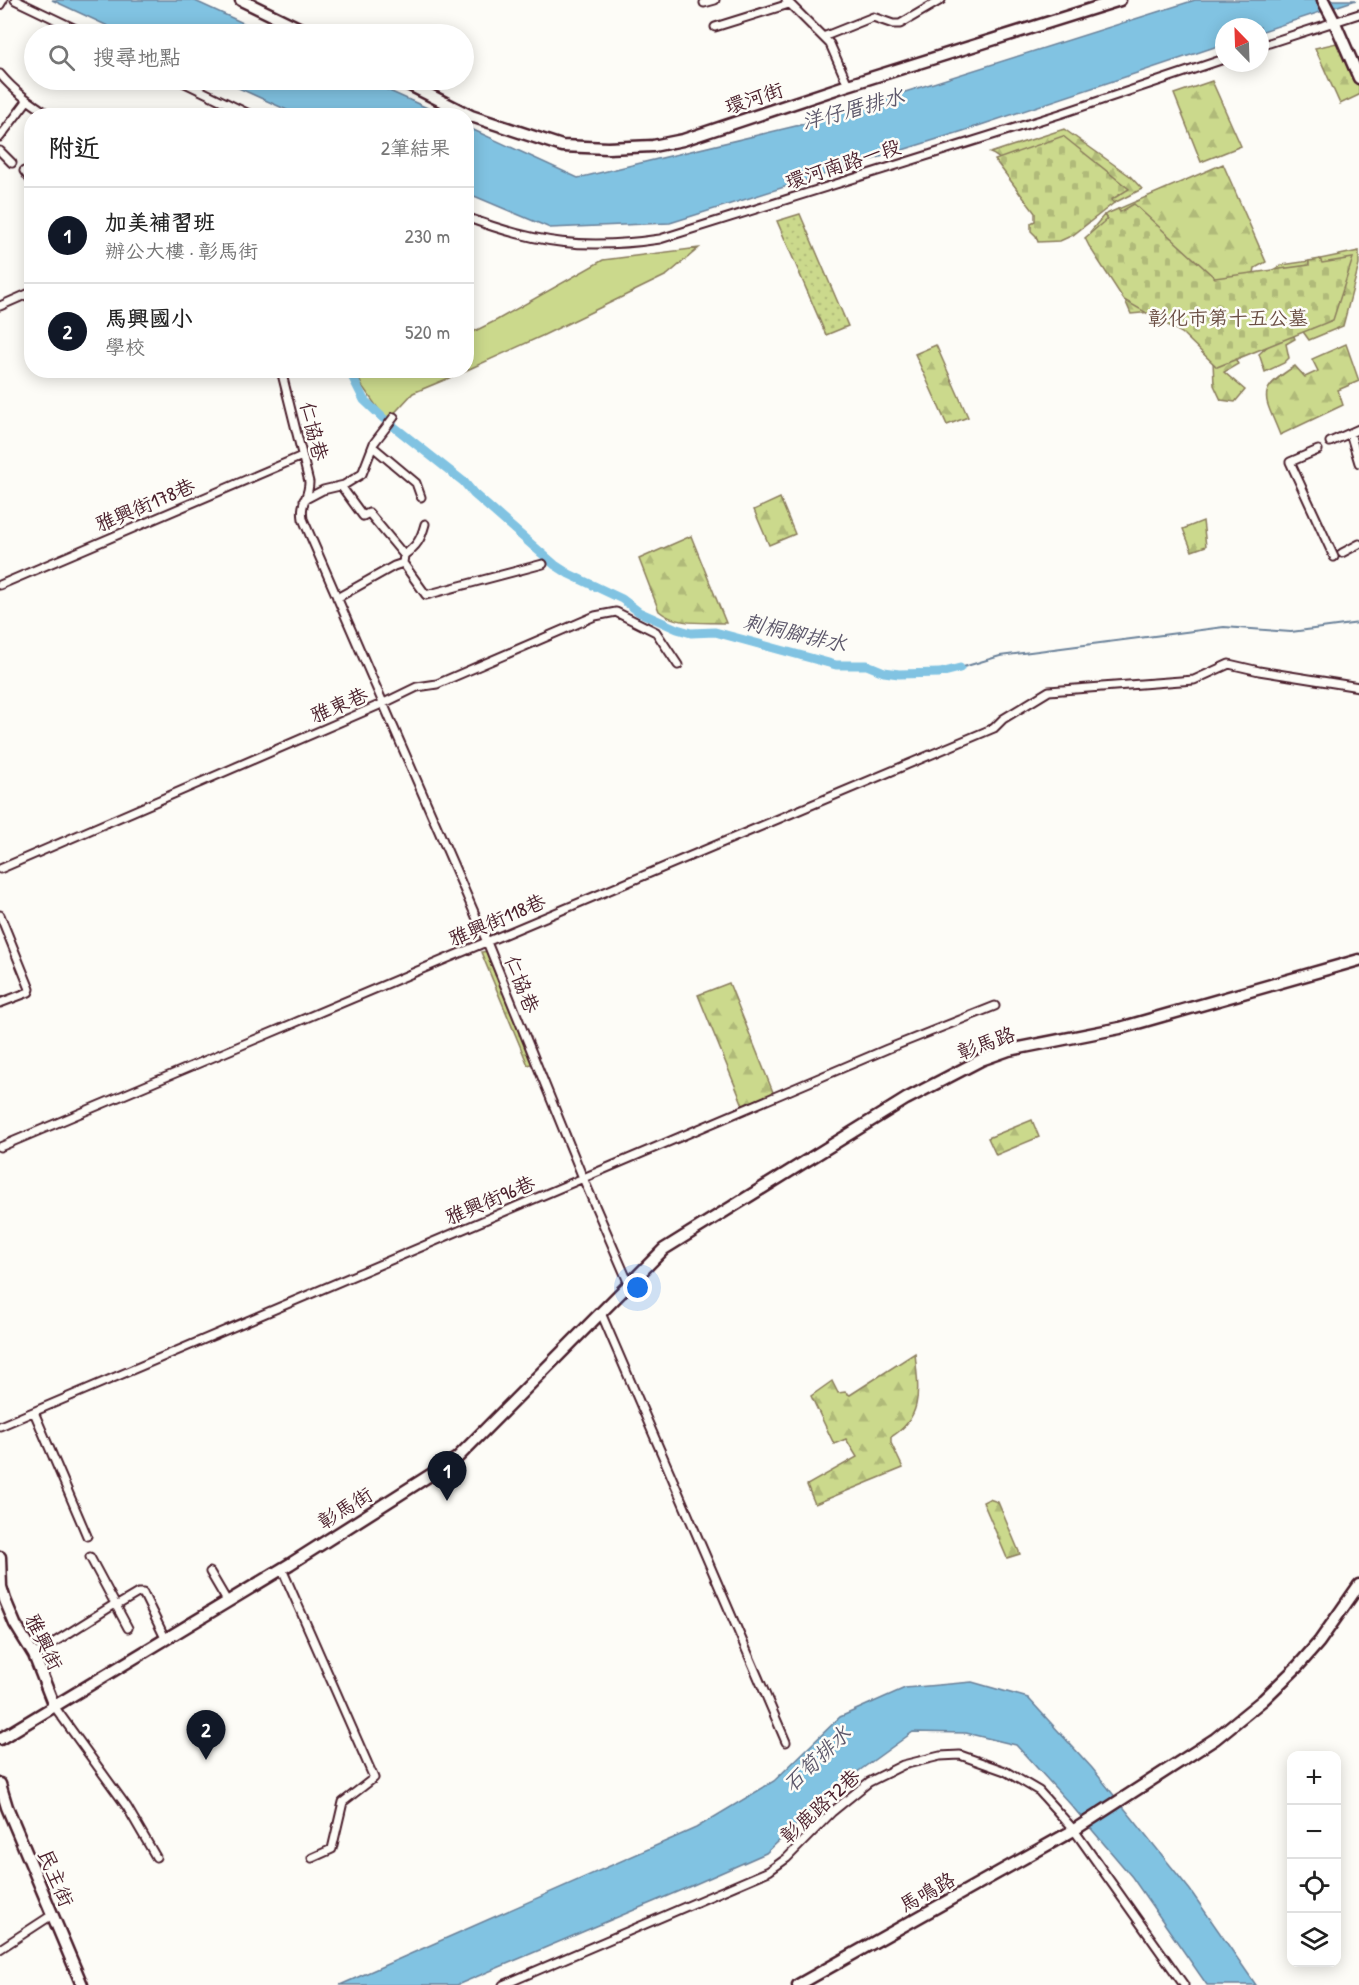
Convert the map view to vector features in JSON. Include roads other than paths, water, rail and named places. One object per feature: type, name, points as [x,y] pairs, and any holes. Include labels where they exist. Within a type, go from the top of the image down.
[{"type":"street","points":[[0,5],[3,0]]},
{"type":"street","points":[[15,0],[65,24]]},
{"type":"street","points":[[241,0],[290,24]]},
{"type":"street","points":[[704,3],[715,0]]},
{"type":"street","points":[[823,37],[873,17],[900,24],[941,0]]},
{"type":"street","name":"環河街","points":[[474,117],[562,146],[608,148],[653,146],[683,140],[848,85],[1120,0]]},
{"type":"street","points":[[1323,0],[1359,78]]},
{"type":"street","points":[[715,27],[788,2],[830,44],[848,85]]},
{"type":"street","points":[[1269,43],[1333,18],[1359,14]]},
{"type":"street","name":"環河南路一段","points":[[474,220],[528,238],[556,243],[625,244],[660,239],[1063,113],[1215,62]]},
{"type":"street","points":[[0,74],[15,91],[38,108]]},
{"type":"street","points":[[200,90],[237,108]]},
{"type":"street","name":"環河街","points":[[420,90],[455,108]]},
{"type":"street","points":[[0,137],[27,101]]},
{"type":"street","points":[[0,151],[12,164]]},
{"type":"street","points":[[0,306],[24,296]]},
{"type":"street","name":"仁協巷","points":[[283,378],[309,482],[309,490],[301,508],[303,519],[487,942],[583,1178],[629,1284]]},
{"type":"street","name":"仁協巷","points":[[304,500],[323,490],[340,486],[362,474],[374,442],[394,417]]},
{"type":"street","points":[[1330,442],[1359,429]]},
{"type":"street","points":[[1350,433],[1359,463]]},
{"type":"street","points":[[373,447],[416,483],[421,497]]},
{"type":"street","points":[[1318,450],[1290,462],[1334,557]]},
{"type":"street","name":"雅興街178巷","points":[[0,585],[302,456]]},
{"type":"street","points":[[340,486],[363,516],[369,513],[404,555],[403,563],[426,595],[543,564]]},
{"type":"street","points":[[404,555],[421,539],[425,524]]},
{"type":"street","points":[[1342,554],[1359,544]]},
{"type":"street","points":[[337,598],[403,563]]},
{"type":"street","name":"雅東巷","points":[[0,869],[417,687],[436,684],[595,616],[616,612],[656,632],[678,665]]},
{"type":"street","name":"雅興街118巷","points":[[0,1147],[994,728],[1003,719],[1049,691],[1194,680],[1229,664],[1359,687]]},
{"type":"street","points":[[0,915],[30,989],[29,992],[0,1004]]},
{"type":"street","name":"彰馬路","points":[[664,1249],[906,1099],[981,1060],[1009,1050],[1120,1028],[1359,960]]},
{"type":"street","name":"雅興街96巷","points":[[0,1426],[887,1049],[995,1006]]},
{"type":"street","name":"彰馬街","points":[[0,1739],[282,1569],[457,1458],[664,1249]]},
{"type":"street","points":[[601,1313],[786,1742]]},
{"type":"street","points":[[34,1412],[87,1536]]},
{"type":"street","name":"雅興街","points":[[0,1557],[4,1600],[15,1624],[34,1655],[54,1706]]},
{"type":"street","points":[[90,1557],[128,1628]]},
{"type":"street","points":[[282,1569],[374,1778],[343,1802],[332,1849],[312,1858]]},
{"type":"street","points":[[210,1572],[227,1601]]},
{"type":"street","name":"馬鳴路","points":[[803,1984],[1074,1830],[1215,1738],[1263,1700],[1298,1666],[1319,1642],[1359,1585]]},
{"type":"street","points":[[34,1655],[138,1593],[143,1593],[165,1638]]},
{"type":"street","points":[[54,1706],[127,1807],[156,1857]]},
{"type":"street","name":"彰鹿路72巷","points":[[503,1985],[769,1871],[787,1858],[832,1812],[868,1782],[903,1765],[940,1756],[960,1755],[1005,1771],[1039,1791],[1074,1830],[1184,1985]]},
{"type":"street","name":"民主街","points":[[0,1784],[7,1808],[82,1985]]},
{"type":"street","points":[[0,1949],[52,1915]]},
{"type":"water","points":[[52,0],[193,0],[245,24],[104,24]]},
{"type":"water","name":"洋仔厝排水","points":[[1195,0],[1356,0],[1269,29],[1269,18],[1215,18],[1215,47],[963,131],[670,223],[550,228],[474,196],[474,130],[578,178],[804,124]]},
{"type":"water","points":[[243,90],[387,90],[427,108],[283,108]]},
{"type":"water","name":"石筍排水","points":[[972,1682],[1028,1698],[1092,1768],[1190,1890],[1256,1985],[1207,1985],[1132,1877],[1016,1745],[966,1733],[913,1732],[838,1786],[766,1853],[457,1985],[340,1985],[696,1828],[774,1781],[840,1717],[905,1688]]},
{"type":"waterway","name":"刺桐腳排水","points":[[353,378],[364,400],[383,418],[464,482],[474,494],[555,565],[622,599],[639,612],[691,633],[715,632],[836,665],[867,665],[884,672],[899,674],[940,673],[960,668]]},
{"type":"waterway","name":"刺桐腳排水","points":[[960,668],[1000,656],[1224,627],[1291,632],[1359,623]]},
{"type":"place","name":"加美補習班","points":[[447,1501]]},
{"type":"place","name":"馬興國小","points":[[206,1760]]},
{"type":"park label","name":"彰化市第十五公墓","points":[[1228,318]]}]
